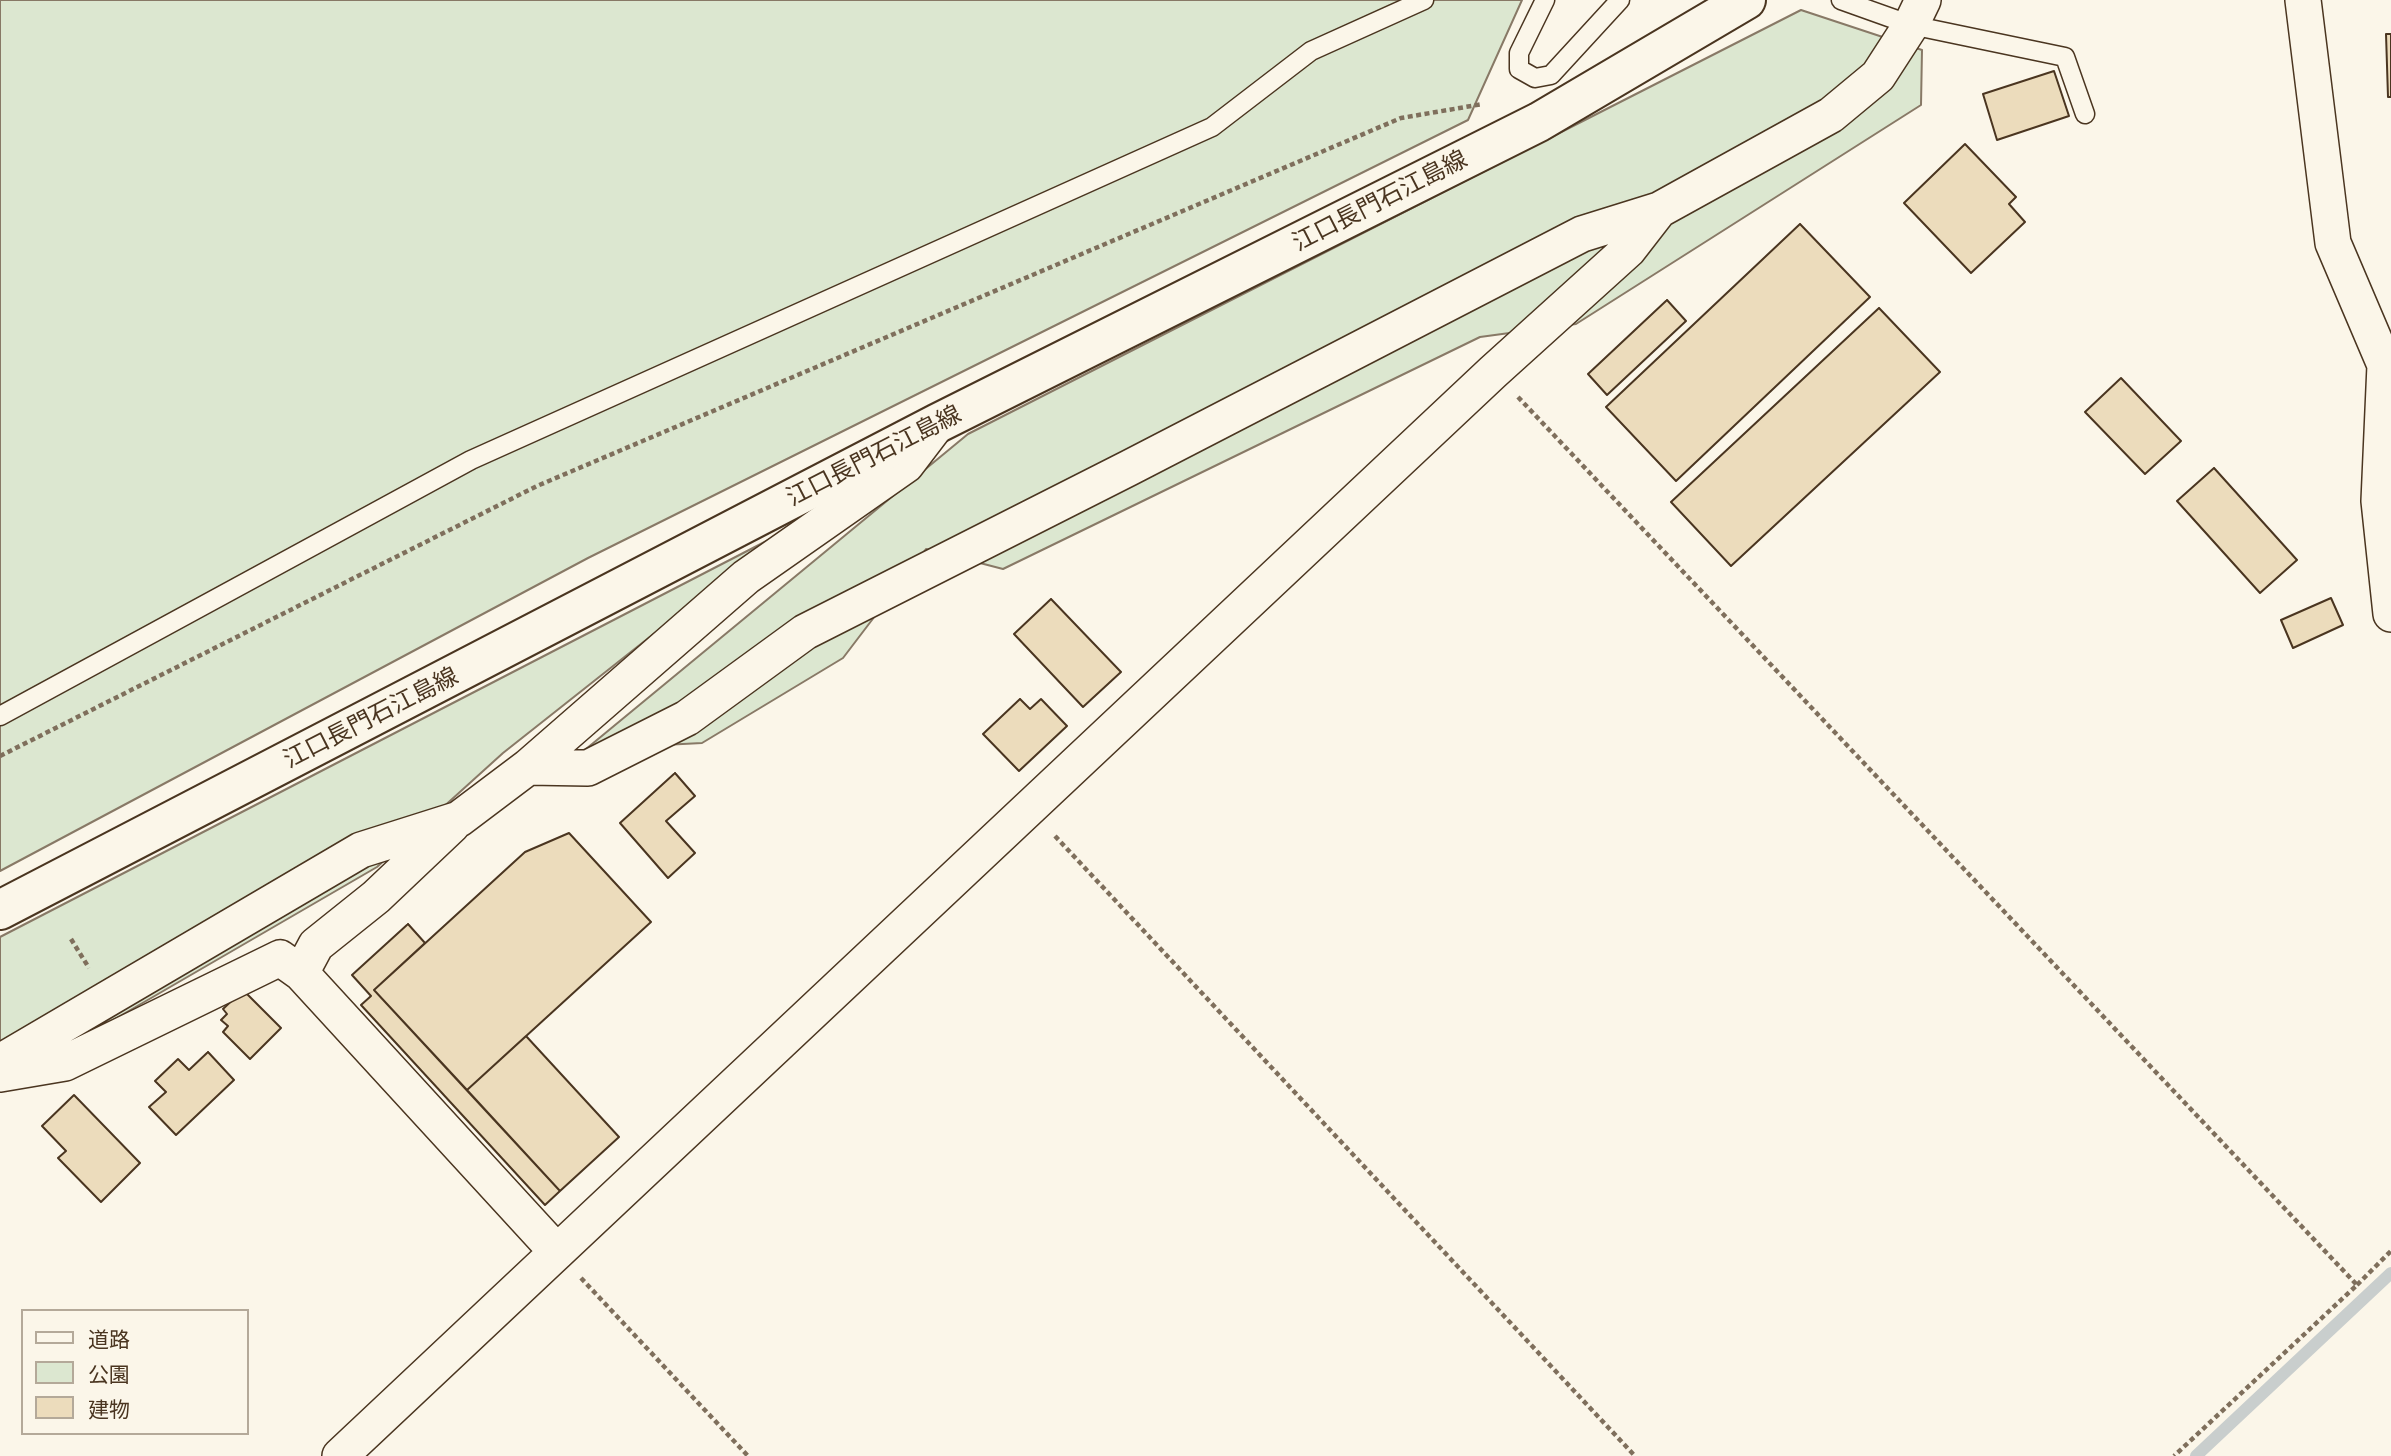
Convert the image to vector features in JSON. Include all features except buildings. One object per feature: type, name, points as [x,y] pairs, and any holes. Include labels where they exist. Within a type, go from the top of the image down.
[{"type":"main road","name":"江口長門石江島線","points":[[0,910],[938,423],[1539,122],[1746,0]]},
{"type":"street","points":[[2303,0],[2333,243],[2385,365],[2379,500],[2391,614]]},
{"type":"street","points":[[528,767],[588,768],[687,718],[805,632],[1582,234],[1659,210],[1831,115],[1878,76],[1917,13]]},
{"type":"street","points":[[340,1456],[1493,372],[1628,250],[1659,210]]},
{"type":"street","points":[[300,973],[316,946],[376,897],[458,819],[528,767],[746,577],[906,466],[938,423]]},
{"type":"street","points":[[0,1062],[361,850],[458,819]]},
{"type":"street","points":[[0,1074],[65,1063],[281,958],[300,973],[557,1252]]},
{"type":"lane","points":[[0,716],[471,460],[1212,127],[1311,51],[1424,0]]},
{"type":"lane","points":[[1545,0],[1519,53],[1519,69],[1535,78],[1551,75],[1620,0]]},
{"type":"lane","points":[[1841,0],[1917,13],[2065,57],[2085,114]]},
{"type":"path","points":[[0,756],[537,486],[1401,118],[1492,103]]},
{"type":"path","points":[[1493,372],[2357,1285]]},
{"type":"path","points":[[1030,809],[1635,1456]]},
{"type":"path","points":[[2174,1456],[2391,1251]]},
{"type":"path","points":[[557,1252],[748,1456]]},
{"type":"green space","points":[[0,0],[1522,0],[1468,120],[588,558],[0,871]]},
{"type":"green space","points":[[1801,10],[1922,50],[1921,105],[1576,324],[1480,337],[1003,569],[926,549],[843,658],[702,743],[586,749],[968,434]]},
{"type":"green space","points":[[780,534],[503,753],[377,867],[77,1041],[0,1058],[0,937]]},
{"type":"waterway","points":[[2196,1456],[2391,1273]]}]
